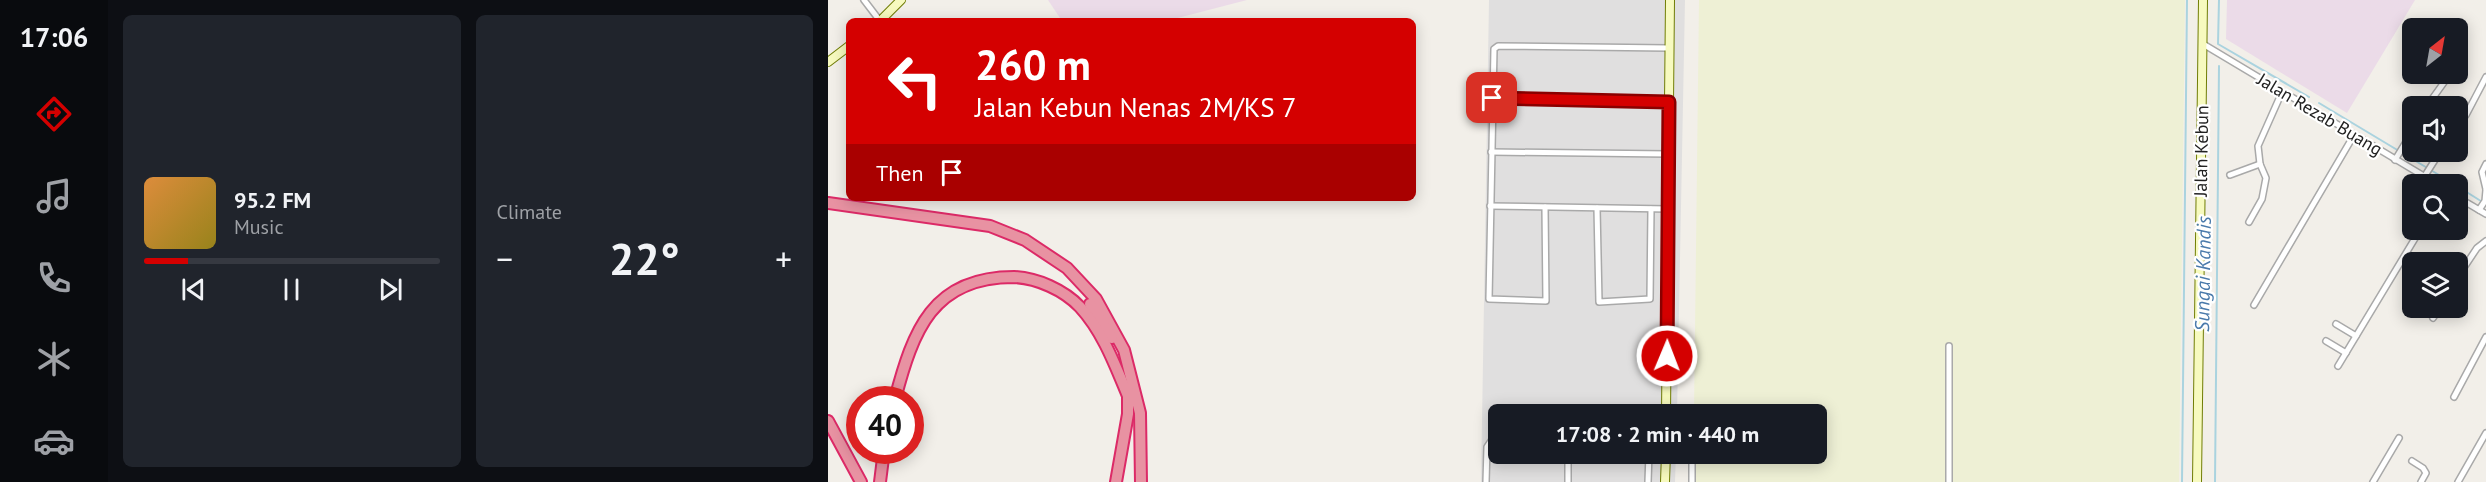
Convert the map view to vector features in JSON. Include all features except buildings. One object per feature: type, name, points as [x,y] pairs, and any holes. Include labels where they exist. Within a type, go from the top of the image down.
[{"type":"highway","points":[[828,203],[990,225],[1025,240],[1060,261],[1096,299],[1120,340],[1129,365],[1142,433],[1141,482]]},
{"type":"highway","points":[[898,386],[908,350],[919,329],[940,301],[971,282],[1020,277],[1049,286],[1079,306],[1108,349],[1128,396]]},
{"type":"highway","points":[[1090,304],[1116,349],[1128,396],[1128,414],[1116,482]]},
{"type":"highway","points":[[828,421],[847,452],[861,482]]},
{"type":"highway","points":[[880,482],[882,464]]},
{"type":"street","points":[[864,0],[878,18]]},
{"type":"street","points":[[883,18],[901,0]]},
{"type":"street","points":[[1666,404],[1670,0]]},
{"type":"street","name":"Jalan Kebun","points":[[2197,482],[2203,0]]},
{"type":"street","name":"Jalan Rezab Buang","points":[[2203,44],[2423,174]]},
{"type":"street","points":[[1545,207],[1546,301],[1493,300],[1488,297],[1495,47],[1668,48]]},
{"type":"street","points":[[828,62],[846,48]]},
{"type":"street","points":[[2468,111],[2486,77]]},
{"type":"street","points":[[2249,222],[2262,199],[2265,187],[2266,178],[2260,164],[2258,146],[2282,92]]},
{"type":"street","points":[[1492,98],[1669,102]]},
{"type":"street","points":[[2254,305],[2354,135]]},
{"type":"street","points":[[2396,158],[2402,148]]},
{"type":"street","points":[[1491,152],[1668,154]]},
{"type":"street","points":[[2230,175],[2260,164]]},
{"type":"street","points":[[2480,208],[2485,201],[2486,190],[2482,172],[2486,164]]},
{"type":"street","points":[[2468,202],[2486,214]]},
{"type":"street","points":[[1490,206],[1668,209]]},
{"type":"street","points":[[1597,208],[1599,302],[1643,302],[1650,297],[1651,209]]},
{"type":"street","points":[[2338,366],[2414,240]]},
{"type":"street","points":[[2468,262],[2477,248],[2486,241]]},
{"type":"street","points":[[2336,324],[2356,336]]},
{"type":"street","points":[[2454,397],[2486,337]]},
{"type":"street","points":[[2326,341],[2346,353]]},
{"type":"street","points":[[1949,346],[1949,482]]},
{"type":"street","points":[[2457,482],[2486,433]]},
{"type":"street","points":[[2373,482],[2399,438]]},
{"type":"street","points":[[1486,482],[1488,446]]},
{"type":"street","points":[[2412,461],[2423,468],[2426,473],[2421,482]]},
{"type":"street","points":[[1568,464],[1568,482]]},
{"type":"street","points":[[1648,464],[1648,482]]},
{"type":"street","points":[[1665,482],[1666,464]]},
{"type":"street","points":[[1692,464],[1692,482]]},
{"type":"shaded area","points":[[1048,0],[1247,0],[1178,18],[1060,18]]},
{"type":"shaded area","points":[[1489,0],[1685,0],[1677,404],[1488,404],[1488,464],[1676,464],[1675,482],[1481,482]]},
{"type":"shaded area","points":[[2227,0],[2415,0],[2402,18],[2402,22],[2347,113],[2226,39]]},
{"type":"green space","points":[[1699,0],[2185,0],[2179,482],[1693,482],[1693,464],[1827,464],[1827,404],[1694,404]]},
{"type":"waterway","points":[[2182,482],[2187,0]]},
{"type":"waterway","points":[[2219,0],[2218,44],[2309,97]]},
{"type":"waterway","name":"Sungai Kandis","points":[[2215,482],[2219,66]]},
{"type":"waterway","points":[[2319,103],[2437,174]]},
{"type":"waterway","points":[[2468,193],[2484,203]]},
{"type":"route","points":[[1492,98],[1669,102],[1667,356]]}]
